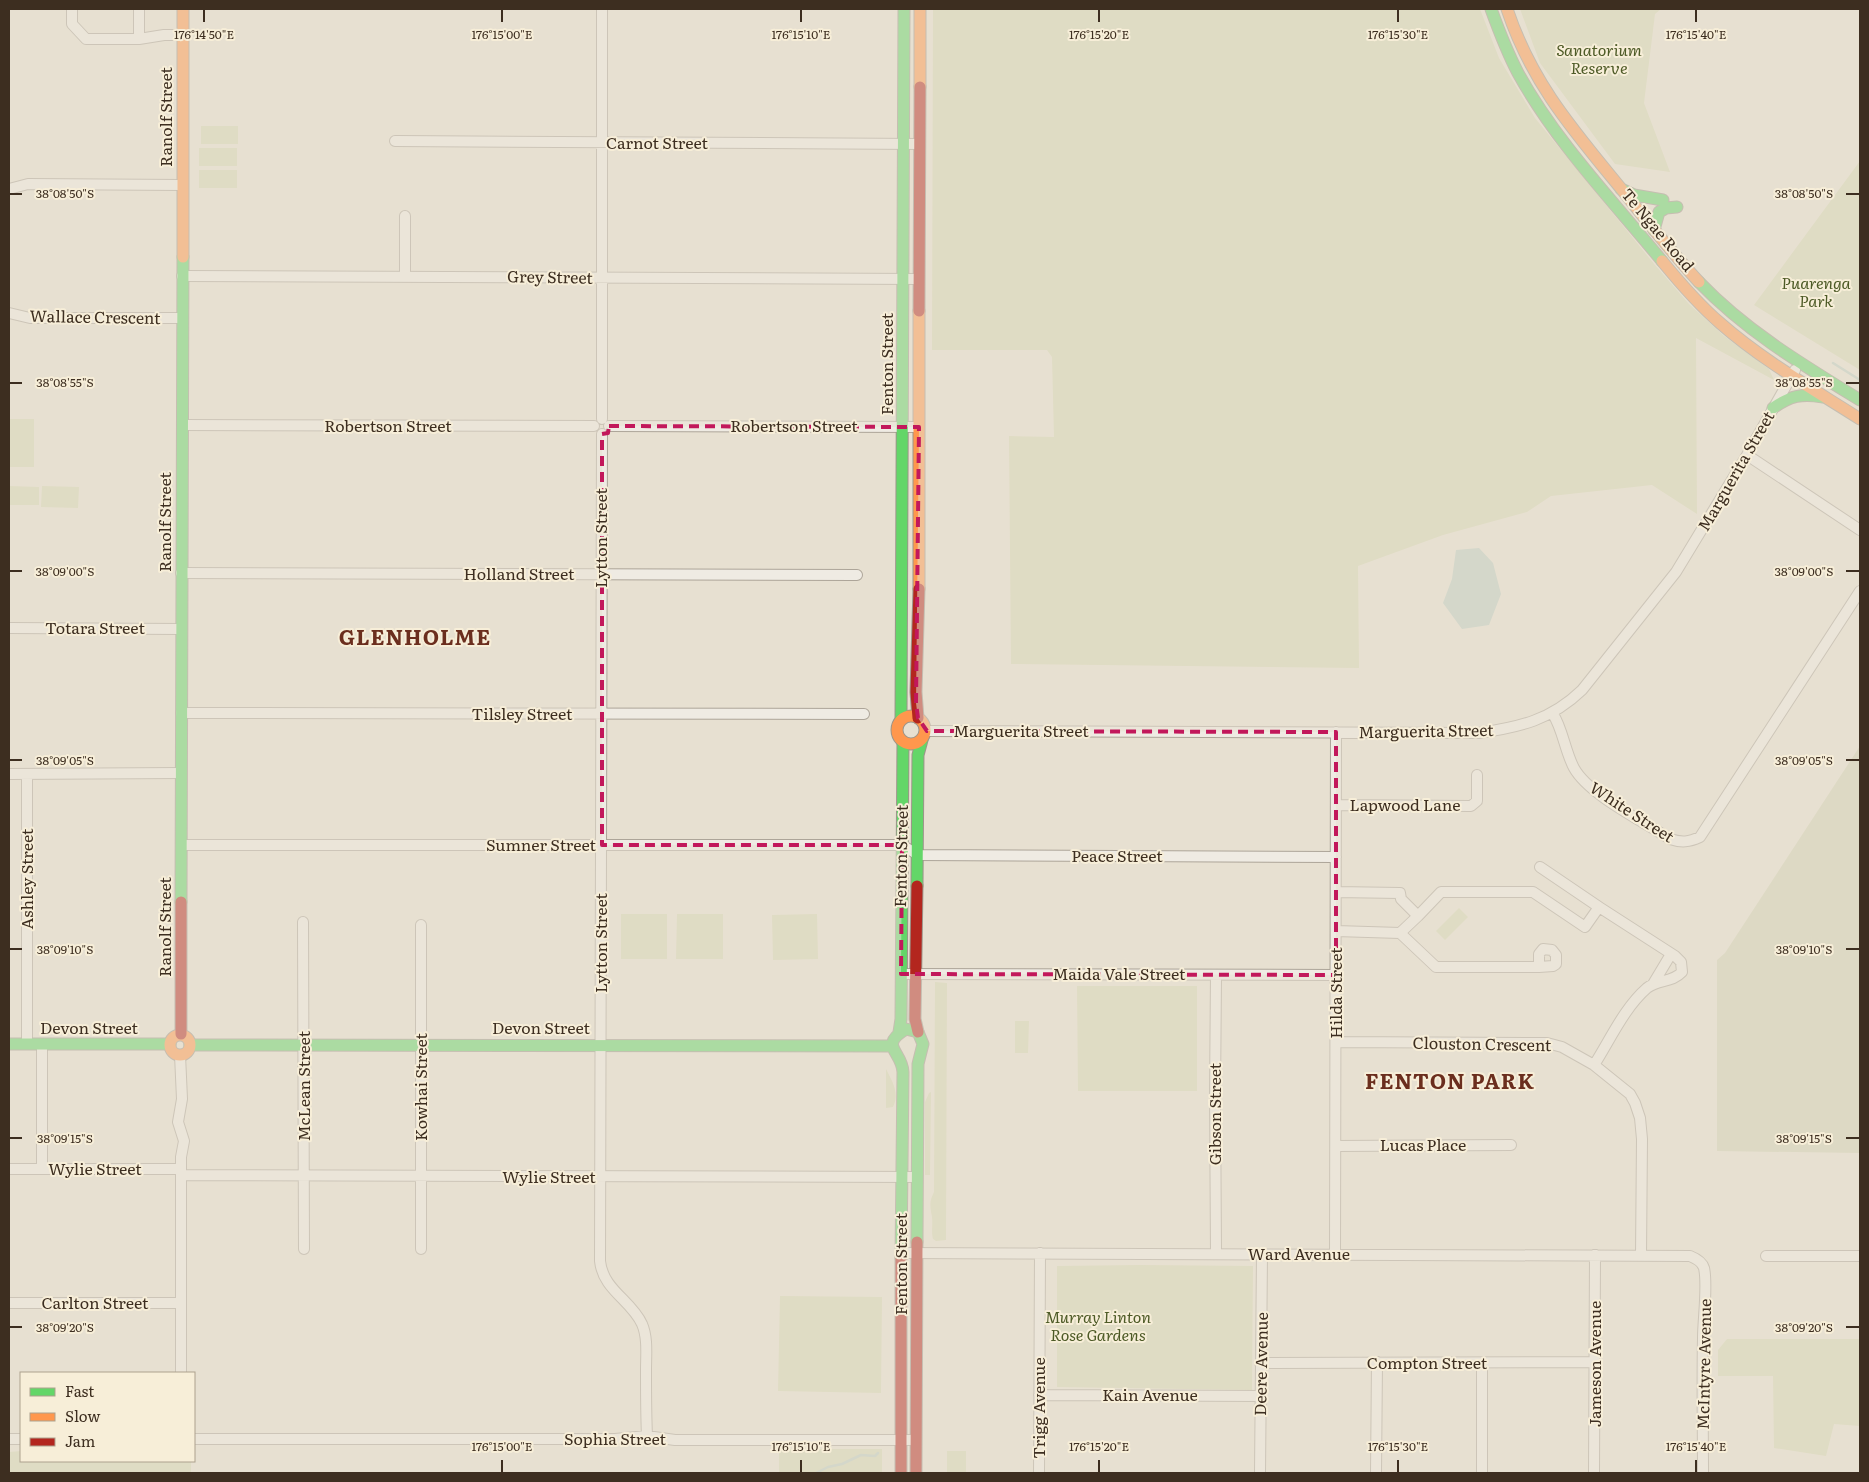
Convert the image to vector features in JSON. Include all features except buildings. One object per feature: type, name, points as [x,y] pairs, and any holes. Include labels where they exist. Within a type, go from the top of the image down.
[{"type":"main road","name":"Ranolf Street","points":[[181,1034],[183,9]]},
{"type":"main road","name":"Fenton Street","points":[[901,720],[904,9]]},
{"type":"main road","name":"Fenton Street","points":[[918,718],[916,692],[919,575],[920,9]]},
{"type":"main road","name":"Te Ngae Road","points":[[1493,9],[1508,14],[1525,56],[1539,80],[1588,150],[1698,280],[1729,312],[1750,328],[1860,400]]},
{"type":"main road","name":"Te Ngae Road","points":[[1493,9],[1509,56],[1543,116],[1608,197],[1687,290],[1721,324],[1764,357],[1860,419]]},
{"type":"main road","points":[[1621,189],[1634,195],[1663,200]]},
{"type":"main road","points":[[1654,230],[1659,212],[1666,208],[1677,207]]},
{"type":"main road","points":[[1773,408],[1786,398],[1796,394],[1828,398]]},
{"type":"main road","points":[[902,575],[919,575]]},
{"type":"main road","points":[[911,716],[918,718],[924,723],[923,735],[912,744],[903,742],[897,734],[897,728],[901,720],[911,716]]},
{"type":"main road","name":"Fenton Street","points":[[918,1032],[915,1019],[918,755],[923,735]]},
{"type":"main road","name":"Fenton Street","points":[[899,1032],[901,1019],[903,742]]},
{"type":"main road","points":[[910,1029],[918,1032],[924,1042],[921,1054],[916,1059],[908,1061],[898,1057],[892,1046],[893,1038],[899,1032],[910,1029]]},
{"type":"main road","points":[[181,1034],[188,1038],[190,1045],[186,1052],[180,1055],[174,1053],[170,1044],[174,1036],[181,1034]]},
{"type":"main road","name":"Devon Street","points":[[9,1044],[170,1044]]},
{"type":"main road","name":"Devon Street","points":[[190,1045],[892,1046]]},
{"type":"main road","name":"Fenton Street","points":[[916,1473],[918,1064],[921,1054]]},
{"type":"main road","name":"Fenton Street","points":[[898,1057],[902,1064],[903,1076],[901,1473]]},
{"type":"street","points":[[72,9],[72,24],[86,39],[139,39],[164,34],[182,35]]},
{"type":"street","points":[[139,9],[139,39]]},
{"type":"street","name":"Lytton Street","points":[[602,9],[599,426],[602,714],[600,1268],[611,1289],[635,1312],[643,1326],[645,1334],[646,1436]]},
{"type":"street","name":"Carnot Street","points":[[395,141],[920,144]]},
{"type":"street","points":[[9,189],[28,184],[182,185]]},
{"type":"street","points":[[405,216],[405,276]]},
{"type":"street","name":"Grey Street","points":[[182,276],[919,279]]},
{"type":"street","name":"Wallace Crescent","points":[[9,313],[30,318],[182,318]]},
{"type":"street","name":"Marguerita Street","points":[[923,735],[1336,732],[1479,733],[1533,722],[1553,714],[1582,690],[1676,572],[1747,455],[1800,362]]},
{"type":"street","name":"Robertson Street","points":[[182,425],[599,426],[608,431],[610,426],[919,427]]},
{"type":"street","points":[[1747,455],[1860,530]]},
{"type":"street","name":"Holland Street","points":[[181,573],[857,575]]},
{"type":"street","name":"White Street","points":[[1553,714],[1567,755],[1575,770],[1586,783],[1597,793],[1670,839],[1681,843],[1691,842],[1700,837],[1860,591]]},
{"type":"street","name":"Totara Street","points":[[9,628],[181,629]]},
{"type":"street","name":"Tilsley Street","points":[[181,713],[864,714]]},
{"type":"street","name":"Hilda Street","points":[[1335,1254],[1336,732]]},
{"type":"street","points":[[9,774],[181,774]]},
{"type":"street","name":"Ashley Street","points":[[27,774],[28,1044]]},
{"type":"street","name":"Lapwood Lane","points":[[1336,805],[1471,806],[1477,801],[1477,774]]},
{"type":"street","name":"Sumner Street","points":[[181,845],[902,845]]},
{"type":"street","points":[[902,845],[918,855]]},
{"type":"street","name":"Peace Street","points":[[918,855],[1336,857]]},
{"type":"street","points":[[1540,867],[1681,962],[1682,972],[1674,979],[1653,984]]},
{"type":"street","points":[[1336,892],[1400,893],[1401,899],[1418,916]]},
{"type":"street","points":[[1400,933],[1441,892],[1533,892],[1585,927],[1599,907]]},
{"type":"street","name":"McLean Street","points":[[303,922],[304,1249]]},
{"type":"street","name":"Kowhai Street","points":[[421,925],[421,1249]]},
{"type":"street","points":[[1336,931],[1400,933],[1436,967],[1539,967]]},
{"type":"street","points":[[1594,1065],[1633,1002],[1653,984],[1671,954]]},
{"type":"street","name":"Maida Vale Street","points":[[901,974],[1336,975]]},
{"type":"street","name":"Gibson Street","points":[[1216,975],[1214,1094],[1216,1254]]},
{"type":"street","name":"Clouston Crescent","points":[[1336,1042],[1547,1044],[1562,1047],[1594,1065],[1630,1094],[1640,1118],[1642,1139],[1641,1255]]},
{"type":"street","points":[[42,1045],[42,1169]]},
{"type":"street","points":[[180,1055],[182,1099],[178,1122],[184,1141],[181,1172],[181,1372]]},
{"type":"street","name":"Lucas Place","points":[[1336,1146],[1511,1145]]},
{"type":"street","name":"Wylie Street","points":[[9,1169],[304,1176],[917,1177]]},
{"type":"street","name":"Ward Avenue","points":[[901,1253],[1683,1255],[1696,1258]]},
{"type":"street","name":"Trigg Avenue","points":[[1039,1473],[1040,1253]]},
{"type":"street","name":"Deere Avenue","points":[[1260,1473],[1262,1254]]},
{"type":"street","name":"Jameson Avenue","points":[[1594,1473],[1596,1255]]},
{"type":"street","points":[[1766,1256],[1860,1256]]},
{"type":"street","name":"McIntyre Avenue","points":[[1696,1258],[1704,1268],[1705,1283],[1703,1473]]},
{"type":"street","name":"Carlton Street","points":[[9,1303],[181,1303]]},
{"type":"street","points":[[1376,1473],[1377,1362]]},
{"type":"street","name":"Compton Street","points":[[1260,1363],[1595,1362]]},
{"type":"street","points":[[1482,1363],[1482,1473]]},
{"type":"street","name":"Kain Avenue","points":[[1039,1395],[1260,1396]]},
{"type":"street","name":"Sophia Street","points":[[195,1439],[615,1439],[646,1436],[675,1440],[916,1440]]},
{"type":"highlighted area","points":[[609,426],[919,427],[916,703],[918,718],[927,731],[1336,732],[1336,975],[901,974],[902,845],[602,845],[602,434],[608,433]]},
{"type":"green space","points":[[933,9],[1480,9],[1499,58],[1535,118],[1689,304],[1724,336],[1769,369],[1774,380],[1696,338],[1697,514],[1652,485],[1551,496],[1527,512],[1443,535],[1358,566],[1359,668],[1011,664],[1009,436],[1054,437],[1052,357],[1047,350],[932,350]]},
{"type":"green space","name":"Sanatorium Reserve","points":[[1520,9],[1661,9],[1655,14],[1644,103],[1670,172],[1615,164],[1540,63]]},
{"type":"green space","points":[[201,126],[238,126],[238,144],[201,144]]},
{"type":"green space","points":[[199,148],[237,148],[237,166],[199,166]]},
{"type":"green space","name":"Puarenga Park","points":[[1860,161],[1860,370],[1754,305]]},
{"type":"green space","points":[[199,170],[237,170],[237,188],[199,188]]},
{"type":"green space","points":[[9,419],[34,419],[34,467],[9,467]]},
{"type":"green space","points":[[9,486],[39,487],[39,505],[9,505]]},
{"type":"green space","points":[[42,486],[79,487],[78,508],[41,507]]},
{"type":"green space","points":[[1860,746],[1860,1153],[1717,1151],[1717,960],[1725,953]]},
{"type":"green space","points":[[1459,908],[1468,917],[1445,940],[1436,931]]},
{"type":"green space","points":[[621,914],[667,914],[667,959],[621,959]]},
{"type":"green space","points":[[677,914],[723,914],[723,959],[676,959]]},
{"type":"green space","points":[[817,914],[818,959],[773,960],[772,915]]},
{"type":"green space","points":[[935,982],[947,983],[946,1240],[936,1241],[932,1236],[930,1204],[934,1192]]},
{"type":"green space","points":[[1077,986],[1197,986],[1197,1091],[1078,1091]]},
{"type":"green space","points":[[1015,1021],[1029,1021],[1028,1053],[1015,1053]]},
{"type":"green space","points":[[886,1069],[891,1078],[896,1097],[893,1107],[886,1108]]},
{"type":"green space","points":[[931,1092],[930,1175],[925,1175],[925,1102]]},
{"type":"green space","name":"Murray Linton Rose Gardens","points":[[1057,1266],[1253,1266],[1252,1390],[1057,1387]]},
{"type":"green space","points":[[780,1296],[882,1297],[881,1393],[778,1391]]},
{"type":"green space","points":[[1727,1339],[1860,1339],[1860,1426],[1834,1424],[1826,1456],[1774,1448],[1773,1376],[1718,1376],[1718,1350]]},
{"type":"green space","points":[[779,1449],[882,1449],[882,1473],[779,1473]]},
{"type":"green space","points":[[20,1451],[20,1462],[191,1462],[191,1473],[9,1473],[9,1452]]},
{"type":"green space","points":[[947,1451],[966,1451],[966,1473],[947,1473]]},
{"type":"shaded area","points":[[1479,548],[1493,563],[1501,594],[1489,625],[1462,629],[1443,603],[1452,579],[1456,550]]},
{"type":"waterway","points":[[1833,363],[1860,380]]},
{"type":"waterway","points":[[816,1473],[861,1455],[875,1456],[878,1453]]},
{"type":"traffic: fast","points":[[901,719],[904,9]]},
{"type":"traffic: fast","points":[[1491,9],[1510,57],[1533,98],[1585,170],[1662,261]]},
{"type":"traffic: fast","points":[[1621,189],[1634,195],[1663,200]]},
{"type":"traffic: fast","points":[[1654,230],[1659,212],[1666,208],[1677,207]]},
{"type":"traffic: fast","points":[[181,902],[183,257]]},
{"type":"traffic: fast","points":[[1699,282],[1717,300],[1756,332],[1796,360],[1860,400]]},
{"type":"traffic: fast","points":[[1773,408],[1796,396],[1822,397]]},
{"type":"traffic: fast","points":[[917,886],[918,755],[922,740]]},
{"type":"traffic: fast","points":[[899,1032],[901,1019],[903,742]]},
{"type":"traffic: fast","points":[[901,1258],[903,1072],[902,1065],[892,1045],[898,1035],[906,1029],[918,1032],[923,1044],[918,1064],[917,1242]]},
{"type":"traffic: fast","points":[[9,1044],[170,1044]]},
{"type":"traffic: fast","points":[[190,1045],[892,1046]]},
{"type":"traffic: slow","points":[[183,9],[183,257]]},
{"type":"traffic: slow","points":[[920,9],[920,87]]},
{"type":"traffic: slow","points":[[1507,9],[1529,61],[1556,106],[1651,226],[1699,282]]},
{"type":"traffic: slow","points":[[1662,261],[1697,301],[1736,337],[1788,374],[1860,419]]},
{"type":"traffic: slow","points":[[919,311],[919,589]]},
{"type":"traffic: slow","points":[[911,716],[921,720],[925,730],[921,740],[911,744],[901,740],[897,730],[901,720],[911,716]]},
{"type":"traffic: slow","points":[[180,1035],[187,1038],[190,1045],[187,1052],[180,1055],[173,1052],[170,1045],[173,1038],[180,1035]]},
{"type":"traffic: jam","points":[[919,311],[920,87]]},
{"type":"traffic: jam","points":[[918,718],[916,692],[919,589]]},
{"type":"traffic: jam","points":[[917,886],[915,1019],[918,1032]]},
{"type":"traffic: jam","points":[[181,902],[181,1034]]},
{"type":"traffic: jam","points":[[916,1473],[917,1242]]},
{"type":"traffic: jam","points":[[901,1258],[901,1473]]},
{"type":"district","name":"GLENHOLME","points":[[415,638]]},
{"type":"district","name":"FENTON PARK","points":[[1450,1082]]}]
